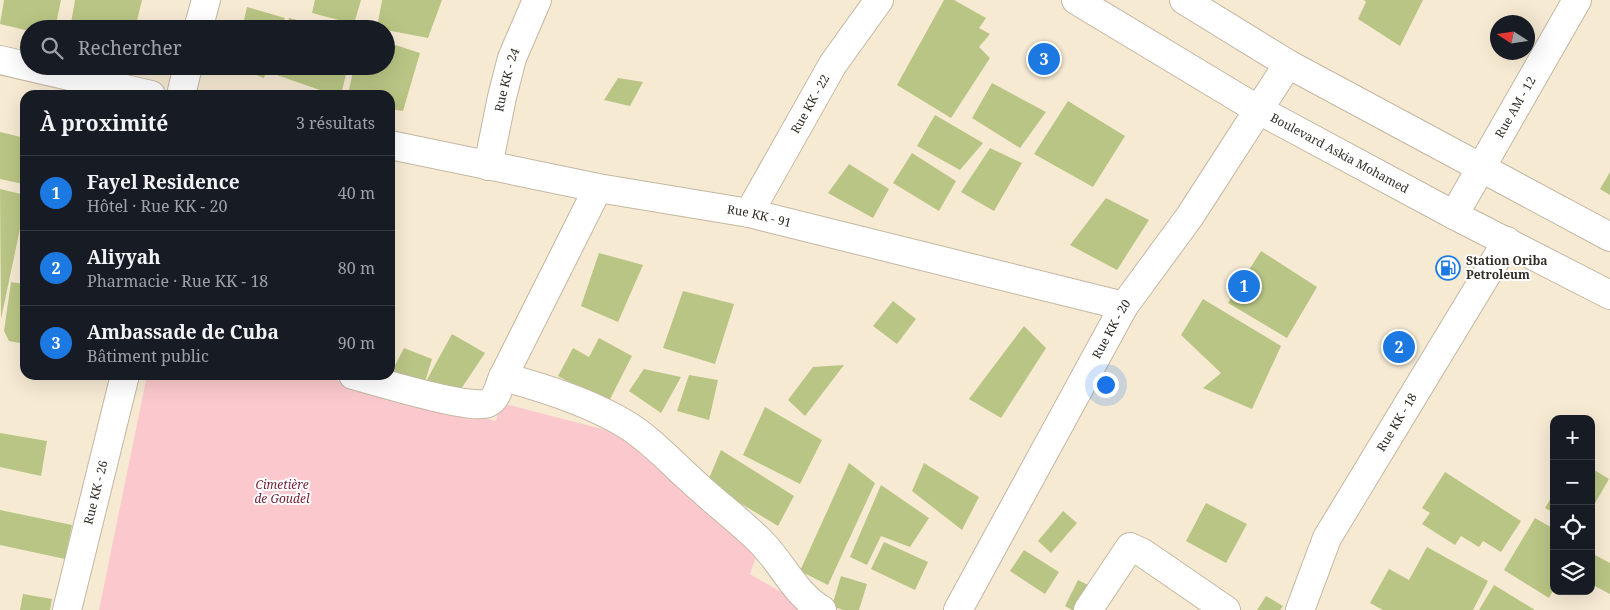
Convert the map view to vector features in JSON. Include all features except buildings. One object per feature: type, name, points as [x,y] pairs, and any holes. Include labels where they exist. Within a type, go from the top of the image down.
[{"type":"street","points":[[200,20],[206,0]]},
{"type":"street","name":"Rue KK - 24","points":[[488,166],[512,58],[537,0]]},
{"type":"street","name":"Rue KK - 22","points":[[749,213],[833,64],[879,0]]},
{"type":"street","name":"Boulevard Askia Mohamed","points":[[1076,0],[1257,109],[1454,215],[1610,295]]},
{"type":"street","points":[[1184,0],[1288,64],[1610,237]]},
{"type":"street","name":"Rue AM - 12","points":[[1454,215],[1577,0]]},
{"type":"street","points":[[0,60],[20,65]]},
{"type":"street","name":"Rue KK - 20","points":[[958,610],[1124,306],[1190,216],[1257,109],[1288,64]]},
{"type":"street","points":[[65,75],[129,90]]},
{"type":"street","points":[[181,90],[186,75]]},
{"type":"street","name":"Rue KK - 91","points":[[395,146],[598,188],[749,213],[1124,306]]},
{"type":"street","points":[[372,380],[427,395],[483,405],[494,399],[503,377],[598,188]]},
{"type":"street","name":"Rue KK - 18","points":[[1300,610],[1327,538],[1507,241]]},
{"type":"street","points":[[503,377],[542,387],[591,407],[626,424],[652,442],[763,544],[810,603],[822,610]]},
{"type":"street","name":"Rue KK - 26","points":[[67,610],[124,380]]},
{"type":"street","points":[[1088,610],[1130,547],[1143,553],[1226,610]]},
{"type":"green space","name":"Cimetière de Goudel","points":[[146,380],[335,380],[496,421],[501,403],[633,437],[759,548],[750,574],[812,610],[99,610]]},
{"type":"place","name":"Ambassade de Cuba","points":[[1044,59]]},
{"type":"place","name":"Station Oriba Petroleum","points":[[1448,268]]},
{"type":"place","name":"Fayel Residence","points":[[1244,286]]},
{"type":"place","name":"Aliyyah","points":[[1399,347]]}]
